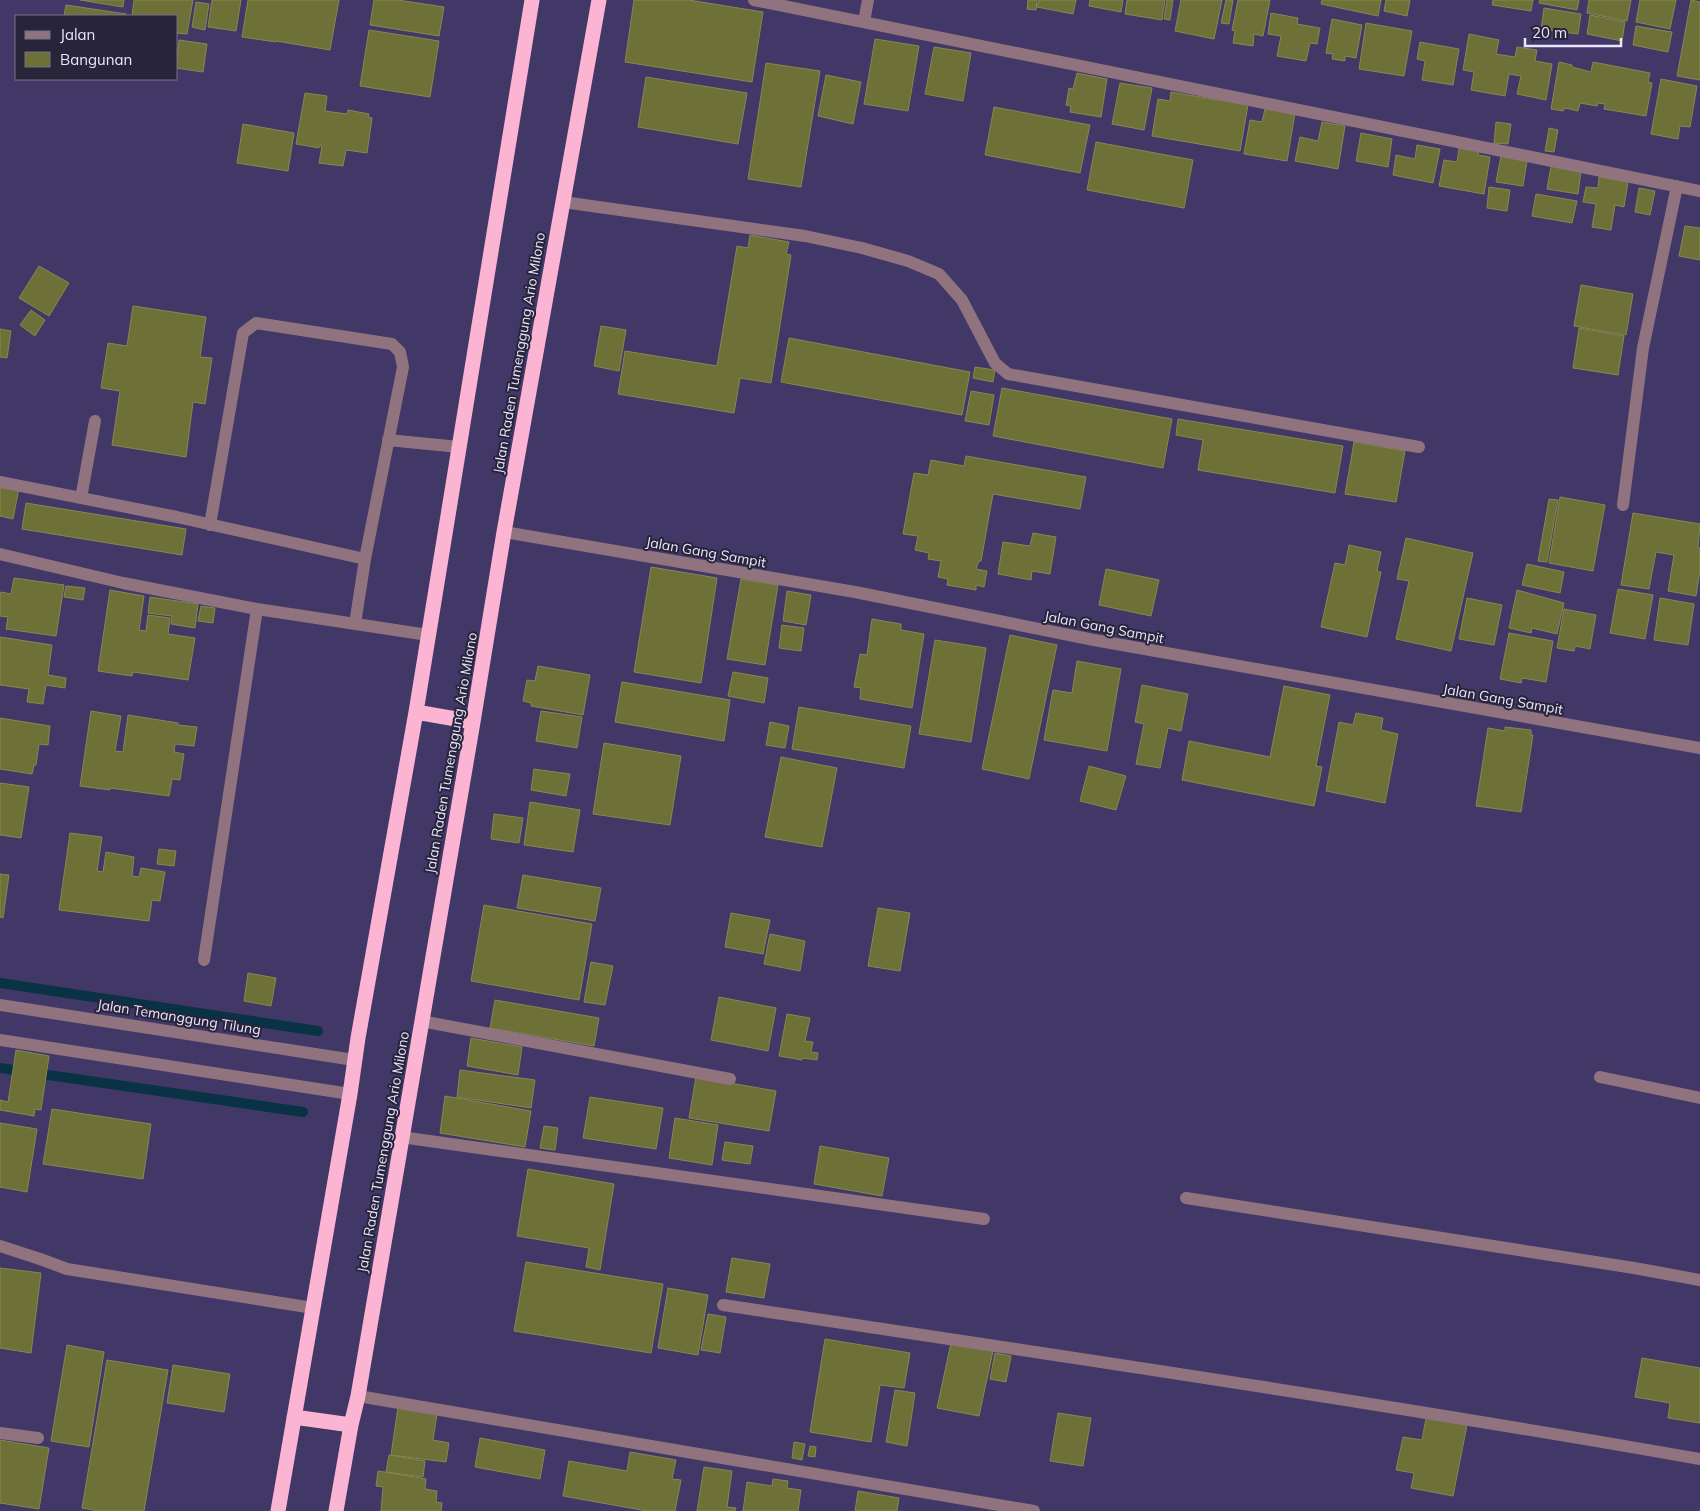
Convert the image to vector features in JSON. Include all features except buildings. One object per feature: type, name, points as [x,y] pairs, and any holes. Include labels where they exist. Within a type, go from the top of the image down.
[{"type":"highway","points":[[278,1511],[350,1094],[354,1060],[416,712],[532,0]]},
{"type":"highway","name":"Jalan Raden Tumenggung Ario Milono","points":[[336,1511],[358,1396],[504,532],[599,0]]},
{"type":"highway","points":[[416,712],[473,722]]},
{"type":"highway","points":[[294,1416],[351,1425]]},
{"type":"street","points":[[754,0],[1700,191]]},
{"type":"street","points":[[864,22],[868,0]]},
{"type":"street","points":[[1623,505],[1643,348],[1677,186]]},
{"type":"street","points":[[562,202],[805,236],[862,248],[908,261],[939,274],[962,300],[995,363],[1008,374],[1419,447]]},
{"type":"street","points":[[210,526],[243,333],[256,323],[392,344],[400,352],[403,367],[365,559],[355,624]]},
{"type":"street","points":[[81,498],[95,422]]},
{"type":"street","points":[[388,440],[459,447]]},
{"type":"street","points":[[0,482],[365,559]]},
{"type":"street","name":"Jalan Gang Sampit","points":[[504,532],[855,592],[1094,640],[1700,748]]},
{"type":"street","points":[[0,554],[123,583],[257,609],[428,635]]},
{"type":"street","points":[[204,960],[257,609]]},
{"type":"street","name":"Jalan Temanggung Tilung","points":[[0,1005],[354,1060]]},
{"type":"street","points":[[421,1021],[730,1079]]},
{"type":"street","points":[[0,1040],[350,1094]]},
{"type":"street","points":[[1600,1077],[1700,1098]]},
{"type":"street","points":[[401,1137],[984,1219]]},
{"type":"street","points":[[1186,1198],[1700,1280]]},
{"type":"street","points":[[0,1246],[40,1258],[67,1269],[313,1308]]},
{"type":"street","points":[[723,1305],[1520,1427],[1700,1459]]},
{"type":"street","points":[[358,1396],[1034,1511]]},
{"type":"street","points":[[0,1433],[38,1438]]},
{"type":"waterway","points":[[0,983],[318,1031]]},
{"type":"waterway","points":[[0,1068],[303,1112]]}]
